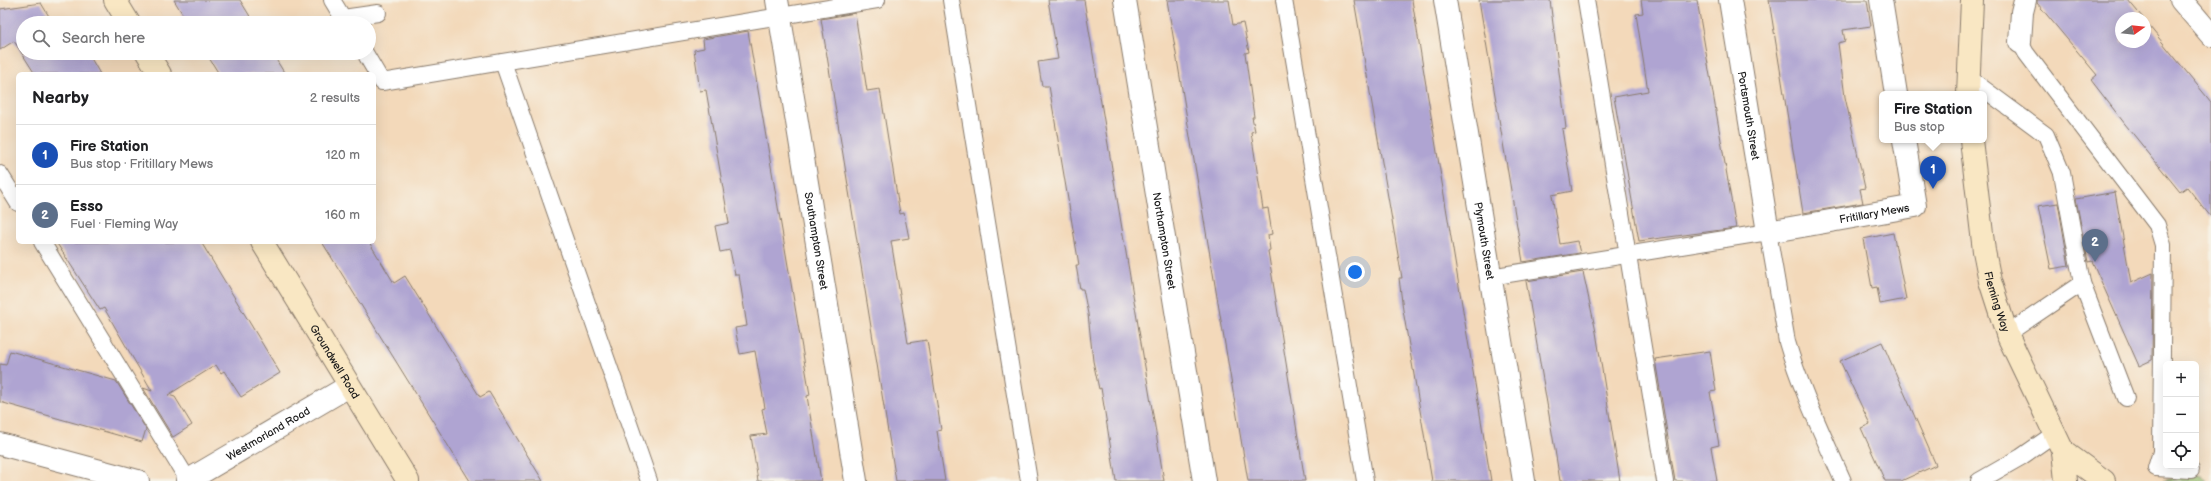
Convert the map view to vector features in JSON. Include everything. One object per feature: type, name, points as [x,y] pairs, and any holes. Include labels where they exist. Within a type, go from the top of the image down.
[{"type":"street","points":[[115,0],[125,16]]},
{"type":"street","name":"Northampton Street","points":[[1125,0],[1204,481]]},
{"type":"street","name":"Plymouth Street","points":[[1445,0],[1524,481]]},
{"type":"street","name":"Portsmouth Street","points":[[1730,0],[1768,232]]},
{"type":"street","points":[[1881,0],[1896,91]]},
{"type":"street","points":[[1968,86],[1972,0]]},
{"type":"street","points":[[2020,42],[2022,12],[2025,0]]},
{"type":"street","points":[[2181,0],[2211,35]]},
{"type":"street","name":"Southampton Street","points":[[778,8],[856,481]]},
{"type":"street","points":[[151,60],[159,72]]},
{"type":"street","name":"Fritillary Mews","points":[[1768,232],[1914,206],[1904,143]]},
{"type":"street","name":"Fleming Way","points":[[1971,143],[1984,251],[1990,281],[2007,334],[2058,442],[2066,481]]},
{"type":"street","name":"Groundwell Road","points":[[263,244],[408,481]]},
{"type":"street","name":"Westmorland Road","points":[[188,481],[349,386]]},
{"type":"street","name":"Fleming Way","points":[[2058,442],[2104,481]]},
{"type":"street","points":[[0,444],[138,481]]},
{"type":"lane","points":[[332,0],[342,16]]},
{"type":"lane","points":[[369,60],[382,82],[503,62],[778,8],[877,0]]},
{"type":"lane","points":[[951,0],[1029,481]]},
{"type":"lane","points":[[1284,0],[1365,481]]},
{"type":"lane","points":[[1586,0],[1665,481]]},
{"type":"lane","points":[[366,16],[378,13]]},
{"type":"lane","points":[[2020,42],[2026,53],[2157,225],[2163,245],[2161,452],[2156,468],[2191,470]]},
{"type":"lane","points":[[503,62],[649,481]]},
{"type":"lane","points":[[1987,98],[2046,135],[2062,173],[2082,283],[2126,398]]},
{"type":"lane","points":[[0,174],[16,200]]},
{"type":"lane","points":[[1490,277],[1628,253],[1768,232],[1787,342],[1798,377],[1843,481]]},
{"type":"lane","points":[[43,244],[188,481]]},
{"type":"lane","points":[[2007,334],[2082,283]]},
{"type":"lane","points":[[1979,481],[2021,457],[2058,442]]},
{"type":"green space","points":[[2202,475],[2207,481],[2162,481],[2179,477]]},
{"type":"building","points":[[174,0],[240,0],[250,16],[184,16]]},
{"type":"building","points":[[1048,0],[1084,0],[1164,481],[1116,481],[1101,388],[1099,389],[1093,361],[1088,314],[1083,289],[1080,289],[1076,265],[1079,265],[1049,86],[1042,86],[1038,62],[1058,59]]},
{"type":"building","points":[[1167,0],[1229,0],[1233,25],[1243,23],[1249,52],[1245,53],[1254,117],[1252,117],[1255,131],[1251,132],[1263,209],[1268,208],[1272,234],[1268,235],[1270,250],[1268,251],[1305,481],[1248,481]]},
{"type":"building","points":[[1354,0],[1412,0],[1491,481],[1432,481],[1403,310],[1399,278],[1402,278]]},
{"type":"building","points":[[1479,0],[1550,0],[1566,128],[1562,129],[1572,191],[1552,195],[1560,244],[1577,241],[1580,253],[1523,262]]},
{"type":"building","points":[[1641,0],[1697,0],[1736,228],[1639,241],[1614,97],[1648,91],[1636,14],[1643,13]]},
{"type":"building","points":[[1769,0],[1867,0],[1871,26],[1843,30],[1845,41],[1838,43],[1845,97],[1865,188],[1860,189],[1863,203],[1803,213]]},
{"type":"building","points":[[2037,0],[2128,0],[2138,12],[2115,12],[2115,48],[2151,48],[2151,28],[2211,102],[2211,217],[2187,187],[2180,192],[2091,80],[2097,75],[2037,3]]},
{"type":"building","points":[[41,3],[49,16],[16,16],[16,44],[14,41],[0,50],[0,9]]},
{"type":"building","points":[[855,13],[867,91],[880,89],[900,214],[904,213],[909,238],[891,241],[908,343],[927,340],[941,430],[937,431],[945,481],[896,481],[821,19]]},
{"type":"building","points":[[748,31],[810,395],[807,396],[821,481],[758,481],[751,436],[767,434],[762,409],[765,408],[755,351],[740,354],[735,328],[747,326],[739,275],[735,275],[730,250],[720,252],[715,226],[729,223],[706,90],[700,91],[694,50],[704,48],[703,39]]},
{"type":"building","points":[[26,60],[92,60],[99,72],[34,72]]},
{"type":"building","points":[[210,60],[276,60],[284,72],[218,72]]},
{"type":"building","points":[[2115,192],[2131,283],[2153,273],[2152,360],[2139,366],[2092,261],[2088,262],[2076,199]]},
{"type":"building","points":[[2058,203],[2069,266],[2051,269],[2038,206]]},
{"type":"building","points":[[1893,233],[1906,299],[1880,304],[1877,287],[1872,288],[1863,239]]},
{"type":"building","points":[[57,244],[202,244],[280,373],[241,397],[224,371],[221,373],[216,365],[168,395],[175,397],[192,425],[173,437],[143,388],[152,391],[104,308],[100,310]]},
{"type":"building","points":[[323,244],[370,244],[394,283],[405,276],[480,397],[489,392],[543,481],[470,481]]},
{"type":"building","points":[[1583,272],[1596,332],[1620,481],[1560,481],[1526,281]]},
{"type":"building","points":[[1882,342],[1936,465],[1901,481],[1885,481],[1861,428],[1870,424],[1840,361]]},
{"type":"building","points":[[10,351],[116,381],[146,429],[142,442],[0,402],[0,364],[6,365]]},
{"type":"building","points":[[1710,351],[1716,391],[1710,392],[1719,445],[1711,447],[1717,481],[1675,481],[1655,359]]},
{"type":"place","name":"Fire Station","points":[[1933,189]]},
{"type":"place","name":"Esso","points":[[2095,262]]}]
